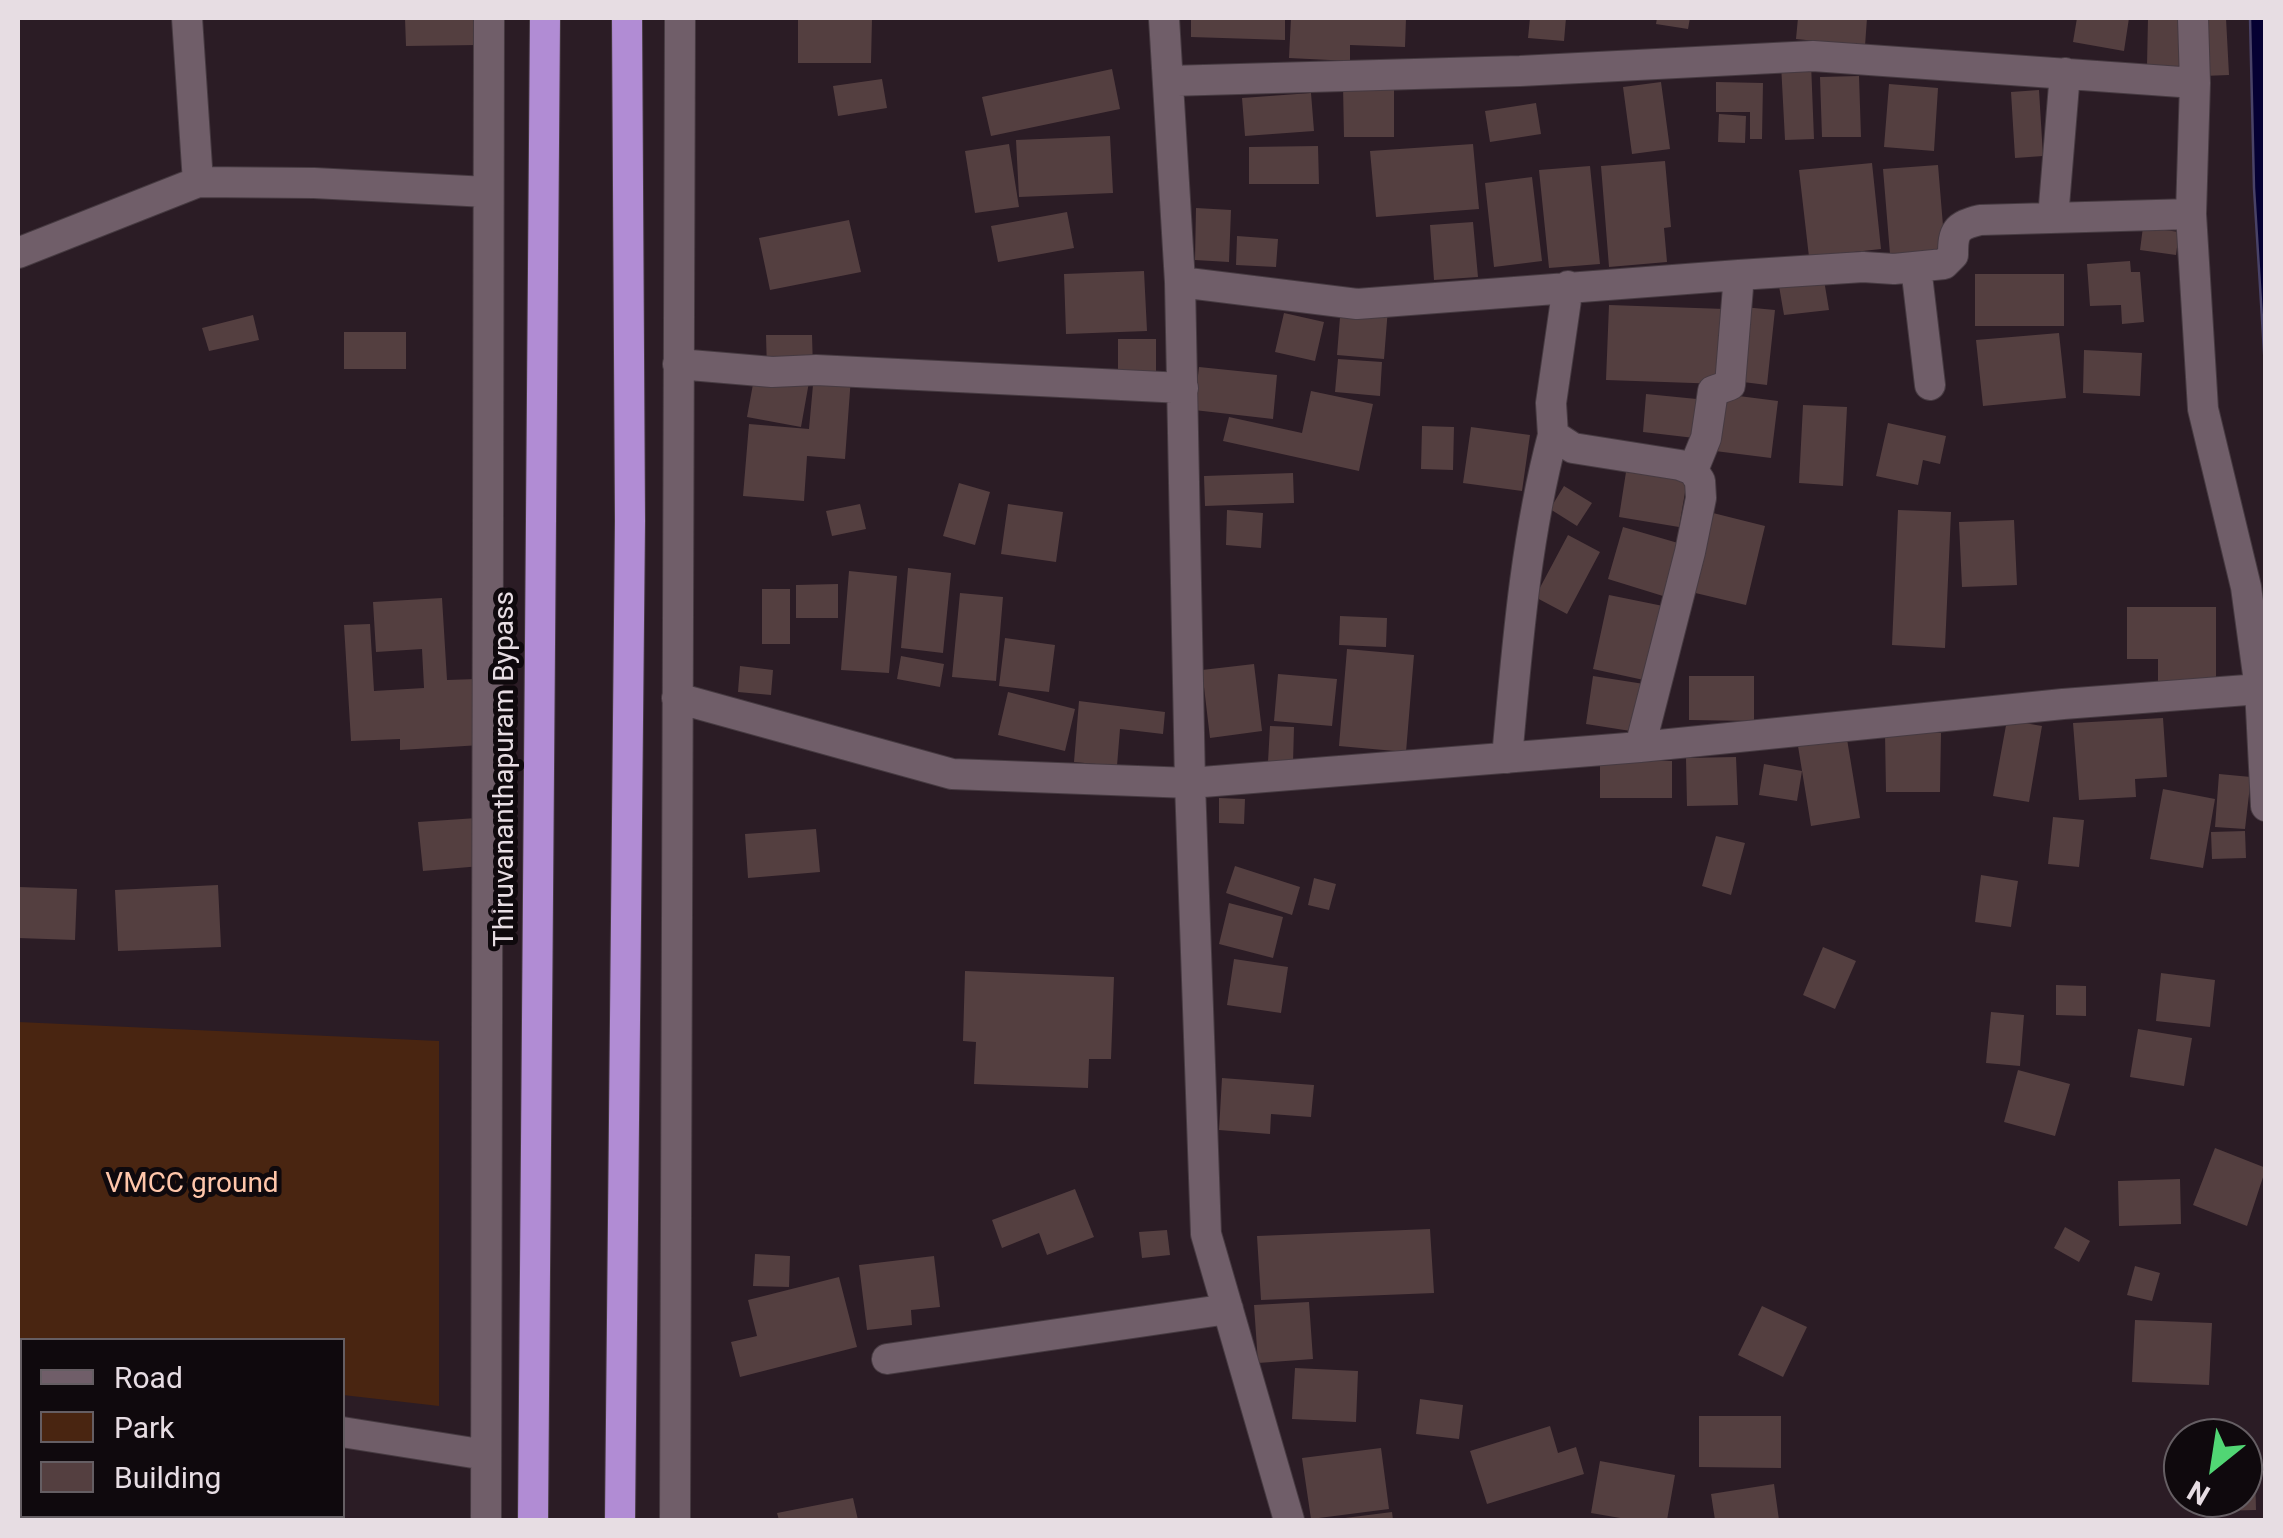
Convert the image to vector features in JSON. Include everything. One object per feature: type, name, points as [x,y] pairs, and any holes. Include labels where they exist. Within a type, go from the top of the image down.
[{"type":"highway","name":"Thiruvananthapuram Bypass","points":[[533,1520],[545,18]]},
{"type":"highway","points":[[620,1520],[630,521],[627,18]]},
{"type":"street","points":[[187,18],[198,182]]},
{"type":"street","name":"Thiruvananthapuram Bypass","points":[[486,1520],[489,18]]},
{"type":"street","points":[[675,1520],[680,18]]},
{"type":"street","points":[[1164,18],[1180,282],[1190,783],[1206,1234],[1289,1520]]},
{"type":"street","points":[[2193,18],[2191,214],[2203,409],[2246,587],[2260,689],[2266,806]]},
{"type":"street","points":[[1170,81],[1520,71],[1813,56],[2195,82]]},
{"type":"street","points":[[2053,218],[2065,73]]},
{"type":"street","points":[[18,253],[198,182],[314,183],[487,192]]},
{"type":"street","points":[[1180,282],[1357,304],[1568,286],[1916,267],[1944,264],[1953,255],[1953,234],[1960,225],[1980,220],[2191,214]]},
{"type":"street","points":[[1916,267],[1930,385]]},
{"type":"street","points":[[1692,470],[1706,438],[1713,391],[1730,385],[1739,275]]},
{"type":"street","points":[[1507,758],[1519,623],[1537,494],[1553,436],[1552,402],[1568,286]]},
{"type":"street","points":[[678,364],[772,372],[816,370],[1182,388]]},
{"type":"street","points":[[1553,436],[1572,448],[1680,465],[1692,470],[1700,481],[1701,498],[1690,552],[1640,747]]},
{"type":"street","points":[[677,698],[952,774],[1190,783],[1640,747],[2063,704],[2260,689]]},
{"type":"street","points":[[887,1359],[1228,1309]]},
{"type":"street","points":[[345,1432],[486,1455]]},
{"type":"green space","name":"VMCC ground","points":[[18,1022],[439,1041],[439,1406],[345,1395],[345,1338],[20,1338],[18,1367]]},
{"type":"shaded area","points":[[2250,18],[2266,18],[2265,368],[2254,188]]},
{"type":"building","points":[[405,18],[477,18],[478,45],[406,46]]},
{"type":"building","points":[[798,18],[872,18],[871,63],[798,63]]},
{"type":"building","points":[[1191,18],[1285,18],[1285,40],[1191,37]]},
{"type":"building","points":[[1291,18],[1406,18],[1405,47],[1350,45],[1350,61],[1289,58]]},
{"type":"building","points":[[1530,18],[1566,18],[1564,41],[1528,38]]},
{"type":"building","points":[[1657,18],[1690,18],[1688,29],[1656,24]]},
{"type":"building","points":[[1798,18],[1867,18],[1865,46],[1796,39]]},
{"type":"building","points":[[2077,18],[2129,18],[2124,51],[2073,42]]},
{"type":"building","points":[[2148,18],[2186,18],[2185,67],[2147,66]]},
{"type":"building","points":[[2200,18],[2226,18],[2229,75],[2203,76]]},
{"type":"building","points":[[1811,63],[1814,139],[1785,140],[1781,64]]},
{"type":"building","points":[[1112,69],[1120,109],[991,136],[982,97]]},
{"type":"building","points":[[1859,76],[1861,137],[1822,137],[1820,77]]},
{"type":"building","points":[[882,79],[887,108],[838,116],[833,86]]},
{"type":"building","points":[[1661,82],[1670,149],[1632,154],[1623,87]]},
{"type":"building","points":[[1716,82],[1763,83],[1762,139],[1750,139],[1750,112],[1716,112]]},
{"type":"building","points":[[1889,84],[1938,88],[1934,151],[1884,147]]},
{"type":"building","points":[[1343,85],[1394,86],[1394,137],[1344,137]]},
{"type":"building","points":[[2039,90],[2043,156],[2015,158],[2011,92]]},
{"type":"building","points":[[1311,93],[1314,131],[1245,136],[1242,98]]},
{"type":"building","points":[[1536,103],[1541,134],[1490,142],[1485,111]]},
{"type":"building","points":[[1719,114],[1746,116],[1745,143],[1718,142]]},
{"type":"building","points":[[1110,136],[1113,193],[1019,197],[1016,140]]},
{"type":"building","points":[[1009,144],[1019,207],[975,213],[965,151]]},
{"type":"building","points":[[1473,144],[1479,209],[1376,217],[1370,151]]},
{"type":"building","points":[[1318,146],[1319,184],[1249,184],[1249,147]]},
{"type":"building","points":[[1665,161],[1671,227],[1664,228],[1667,262],[1609,267],[1601,166]]},
{"type":"building","points":[[1872,163],[1881,249],[1809,257],[1799,170]]},
{"type":"building","points":[[1938,165],[1945,250],[1890,254],[1883,169]]},
{"type":"building","points":[[1590,166],[1600,264],[1549,268],[1539,170]]},
{"type":"building","points":[[1532,177],[1542,261],[1494,267],[1485,183]]},
{"type":"building","points":[[1196,208],[1231,210],[1229,262],[1195,260]]},
{"type":"building","points":[[1067,212],[1074,248],[998,262],[991,226]]},
{"type":"building","points":[[849,220],[861,272],[770,290],[759,238]]},
{"type":"building","points":[[1473,222],[1478,277],[1434,280],[1430,225]]},
{"type":"building","points":[[2143,227],[2179,232],[2176,255],[2140,250]]},
{"type":"building","points":[[1237,236],[1278,239],[1276,267],[1236,265]]},
{"type":"building","points":[[2130,261],[2131,272],[2140,272],[2144,322],[2122,324],[2121,305],[2090,306],[2087,264]]},
{"type":"building","points":[[1144,271],[1147,331],[1066,334],[1064,274]]},
{"type":"building","points":[[1975,274],[2064,274],[2064,326],[1975,326]]},
{"type":"building","points":[[1824,280],[1829,310],[1784,315],[1779,286]]},
{"type":"building","points":[[1341,305],[1388,308],[1384,359],[1337,355]]},
{"type":"building","points":[[1609,305],[1725,309],[1722,384],[1606,380]]},
{"type":"building","points":[[1743,307],[1775,310],[1767,385],[1735,381]]},
{"type":"building","points":[[1284,313],[1324,322],[1315,361],[1275,352]]},
{"type":"building","points":[[253,315],[259,340],[209,351],[202,328]]},
{"type":"building","points":[[344,332],[406,332],[406,369],[344,369]]},
{"type":"building","points":[[2059,333],[2066,398],[1983,406],[1976,340]]},
{"type":"building","points":[[766,335],[812,335],[813,369],[767,370]]},
{"type":"building","points":[[1118,339],[1156,339],[1156,382],[1118,381]]},
{"type":"building","points":[[2084,350],[2142,353],[2140,396],[2083,393]]},
{"type":"building","points":[[1338,359],[1382,362],[1380,396],[1335,392]]},
{"type":"building","points":[[1199,367],[1277,375],[1273,419],[1194,410]]},
{"type":"building","points":[[755,373],[809,382],[801,427],[747,417]]},
{"type":"building","points":[[814,374],[851,377],[845,459],[807,456],[804,501],[743,496],[749,424],[809,429]]},
{"type":"building","points":[[1311,391],[1373,404],[1359,471],[1223,441],[1229,417],[1302,433]]},
{"type":"building","points":[[1715,393],[1778,401],[1771,458],[1707,450]]},
{"type":"building","points":[[1646,394],[1707,400],[1703,439],[1643,432]]},
{"type":"building","points":[[1803,405],[1847,407],[1843,486],[1799,483]]},
{"type":"building","points":[[1888,423],[1946,436],[1940,464],[1923,460],[1918,485],[1876,476]]},
{"type":"building","points":[[1422,426],[1454,427],[1453,470],[1421,469]]},
{"type":"building","points":[[1471,427],[1530,435],[1522,491],[1463,483]]},
{"type":"building","points":[[1626,472],[1687,481],[1679,527],[1619,517]]},
{"type":"building","points":[[1293,473],[1294,503],[1205,506],[1204,476]]},
{"type":"building","points":[[959,483],[990,492],[975,545],[943,536]]},
{"type":"building","points":[[1564,486],[1592,503],[1577,526],[1550,509]]},
{"type":"building","points":[[860,504],[866,529],[832,536],[826,511]]},
{"type":"building","points":[[1008,504],[1063,512],[1056,562],[1001,554]]},
{"type":"building","points":[[1227,510],[1263,513],[1261,548],[1226,545]]},
{"type":"building","points":[[1898,510],[1951,512],[1945,648],[1892,645]]},
{"type":"building","points":[[1705,511],[1765,526],[1746,605],[1687,591]]},
{"type":"building","points":[[2014,520],[2017,585],[1962,587],[1959,522]]},
{"type":"building","points":[[1623,527],[1678,543],[1663,596],[1608,579]]},
{"type":"building","points":[[1568,535],[1600,552],[1567,614],[1535,597]]},
{"type":"building","points":[[908,568],[951,573],[943,653],[901,648]]},
{"type":"building","points":[[849,571],[897,576],[889,673],[841,670]]},
{"type":"building","points":[[838,584],[838,618],[796,618],[796,585]]},
{"type":"building","points":[[762,589],[790,589],[790,644],[762,644]]},
{"type":"building","points":[[960,593],[1003,597],[996,681],[952,677]]},
{"type":"building","points":[[1609,595],[1668,607],[1653,682],[1593,669]]},
{"type":"building","points":[[442,598],[447,680],[477,679],[481,745],[400,750],[400,739],[351,741],[344,625],[370,624],[374,691],[424,688],[422,649],[376,652],[373,602]]},
{"type":"building","points":[[2127,607],[2216,607],[2216,684],[2158,685],[2158,659],[2127,659]]},
{"type":"building","points":[[1340,616],[1387,618],[1386,647],[1339,645]]},
{"type":"building","points":[[1005,638],[1055,645],[1049,692],[999,686]]},
{"type":"building","points":[[1347,649],[1414,655],[1406,752],[1339,746]]},
{"type":"building","points":[[901,656],[944,664],[940,687],[897,679]]},
{"type":"building","points":[[1254,664],[1262,731],[1210,738],[1202,670]]},
{"type":"building","points":[[740,666],[773,670],[771,695],[738,692]]},
{"type":"building","points":[[1278,674],[1337,679],[1332,726],[1274,721]]},
{"type":"building","points":[[1593,676],[1644,684],[1637,732],[1586,724]]},
{"type":"building","points":[[1689,676],[1754,676],[1754,721],[1689,720]]},
{"type":"building","points":[[1008,692],[1075,709],[1065,751],[998,735]]},
{"type":"building","points":[[1079,701],[1165,712],[1163,734],[1120,729],[1117,766],[1074,762]]},
{"type":"building","points":[[2163,718],[2167,777],[2135,779],[2136,797],[2079,800],[2073,723]]},
{"type":"building","points":[[2007,720],[2042,726],[2029,802],[1993,796]]},
{"type":"building","points":[[1270,726],[1294,727],[1293,763],[1268,762]]},
{"type":"building","points":[[1846,733],[1860,818],[1811,826],[1797,740]]},
{"type":"building","points":[[1885,733],[1941,733],[1940,792],[1886,792]]},
{"type":"building","points":[[1736,757],[1738,805],[1687,806],[1686,758]]},
{"type":"building","points":[[1600,761],[1672,761],[1672,798],[1600,798]]},
{"type":"building","points":[[1764,764],[1802,771],[1797,801],[1759,795]]},
{"type":"building","points":[[2219,774],[2251,777],[2245,829],[2215,827]]},
{"type":"building","points":[[2163,789],[2215,799],[2203,868],[2150,859]]},
{"type":"building","points":[[1219,798],[1245,799],[1244,824],[1219,823]]},
{"type":"building","points":[[2053,817],[2084,820],[2079,867],[2048,864]]},
{"type":"building","points":[[477,818],[481,866],[423,871],[418,822]]},
{"type":"building","points":[[816,829],[820,872],[748,878],[745,834]]},
{"type":"building","points":[[2245,831],[2246,858],[2212,859],[2211,832]]},
{"type":"building","points":[[1716,836],[1745,843],[1731,895],[1702,886]]},
{"type":"building","points":[[1235,866],[1300,887],[1292,915],[1226,893]]},
{"type":"building","points":[[1981,875],[2018,881],[2011,927],[1975,922]]},
{"type":"building","points":[[1314,878],[1336,884],[1329,910],[1308,905]]},
{"type":"building","points":[[218,885],[221,947],[118,951],[115,890]]},
{"type":"building","points":[[18,887],[77,889],[75,940],[18,938]]},
{"type":"building","points":[[1229,903],[1283,917],[1273,958],[1219,944]]},
{"type":"building","points":[[1823,947],[1856,961],[1835,1009],[1803,995]]},
{"type":"building","points":[[1234,959],[1288,967],[1281,1013],[1227,1005]]},
{"type":"building","points":[[965,971],[1114,977],[1111,1059],[1089,1059],[1088,1088],[974,1084],[976,1042],[963,1041]]},
{"type":"building","points":[[2161,973],[2215,980],[2210,1027],[2156,1021]]},
{"type":"building","points":[[2056,985],[2086,986],[2086,1016],[2056,1015]]},
{"type":"building","points":[[1991,1012],[2024,1015],[2020,1066],[1986,1063]]},
{"type":"building","points":[[2138,1029],[2192,1038],[2184,1086],[2130,1077]]},
{"type":"building","points":[[2018,1070],[2070,1084],[2055,1136],[2004,1122]]},
{"type":"building","points":[[1222,1078],[1314,1085],[1311,1117],[1271,1114],[1270,1134],[1219,1130]]},
{"type":"building","points":[[2215,1148],[2266,1168],[2247,1226],[2193,1205]]},
{"type":"building","points":[[2180,1179],[2181,1224],[2119,1226],[2118,1181]]},
{"type":"building","points":[[1075,1189],[1094,1237],[1047,1255],[1039,1233],[1002,1248],[992,1220]]},
{"type":"building","points":[[2065,1227],[2090,1241],[2079,1262],[2054,1248]]},
{"type":"building","points":[[1430,1229],[1434,1293],[1261,1300],[1257,1236]]},
{"type":"building","points":[[1167,1230],[1170,1255],[1142,1258],[1139,1232]]},
{"type":"building","points":[[755,1254],[790,1256],[789,1287],[753,1286]]},
{"type":"building","points":[[934,1256],[940,1307],[911,1310],[912,1325],[867,1330],[859,1265]]},
{"type":"building","points":[[2135,1266],[2160,1273],[2152,1301],[2127,1295]]},
{"type":"building","points":[[839,1277],[857,1347],[740,1377],[731,1342],[757,1336],[748,1300]]},
{"type":"building","points":[[1309,1302],[1313,1359],[1258,1363],[1254,1305]]},
{"type":"building","points":[[1762,1306],[1807,1327],[1783,1377],[1738,1355]]},
{"type":"building","points":[[2135,1320],[2212,1323],[2209,1385],[2132,1382]]},
{"type":"building","points":[[1295,1368],[1358,1371],[1356,1422],[1292,1419]]},
{"type":"building","points":[[1420,1399],[1463,1405],[1459,1439],[1416,1434]]},
{"type":"building","points":[[1699,1416],[1781,1416],[1781,1468],[1699,1467]]},
{"type":"building","points":[[1550,1426],[1558,1453],[1576,1447],[1584,1474],[1487,1504],[1470,1451]]},
{"type":"building","points":[[1381,1448],[1389,1509],[1311,1519],[1302,1458]]},
{"type":"building","points":[[1600,1461],[1675,1475],[1667,1520],[1632,1520],[1591,1513]]},
{"type":"building","points":[[1774,1484],[1779,1520],[1715,1520],[1711,1494]]},
{"type":"building","points":[[853,1498],[858,1520],[779,1520],[777,1513]]},
{"type":"building","points":[[1392,1512],[1393,1520],[1345,1518]]}]
